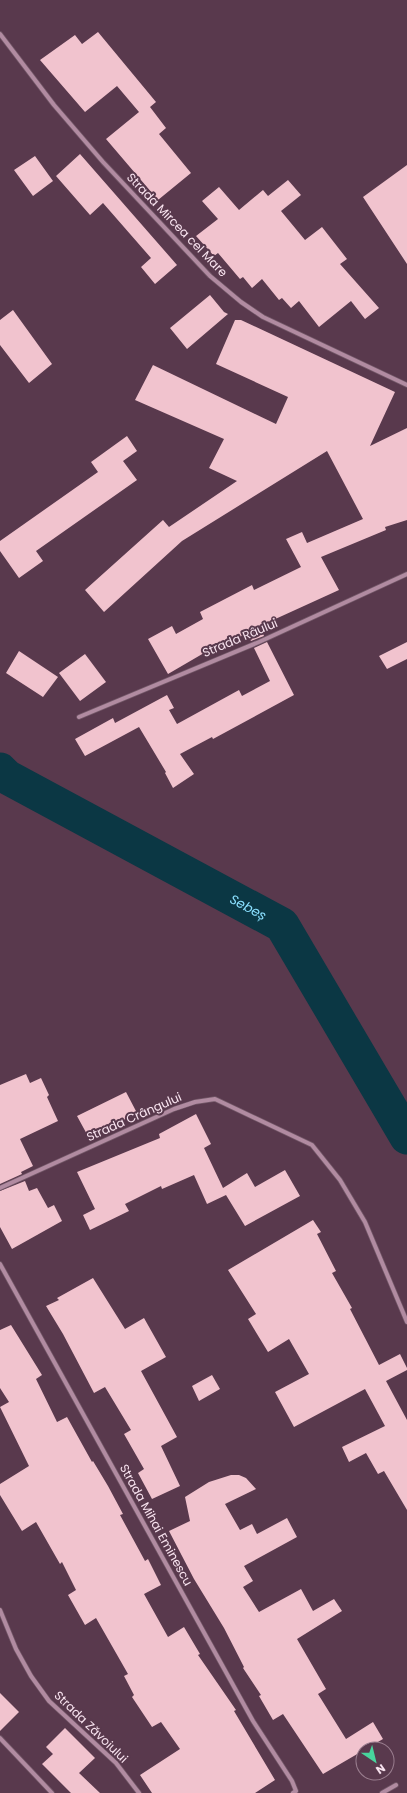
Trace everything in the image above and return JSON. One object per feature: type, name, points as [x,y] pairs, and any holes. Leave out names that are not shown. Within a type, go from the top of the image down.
[{"type":"street","name":"Strada Mircea cel Mare","points":[[0,34],[54,105],[103,162],[210,276],[241,302],[263,317],[407,384]]},
{"type":"street","name":"Strada Râului","points":[[79,717],[259,642],[407,574]]},
{"type":"street","name":"Strada Crângului","points":[[0,1188],[174,1108],[194,1102],[215,1099],[312,1144],[340,1180],[365,1222],[407,1322]]},
{"type":"street","name":"Strada Mihai Eminescu","points":[[0,1264],[253,1721],[292,1781],[295,1792]]},
{"type":"street","name":"Strada Zăvoiului","points":[[0,1610],[16,1649],[31,1676],[49,1701],[116,1763],[139,1793]]},
{"type":"street","points":[[0,1738],[52,1793]]},
{"type":"street","points":[[382,1793],[396,1785]]},
{"type":"building","points":[[98,32],[156,102],[150,107],[166,128],[159,134],[191,173],[158,200],[106,139],[139,112],[117,86],[85,112],[40,60],[75,35],[82,44]]},
{"type":"building","points":[[80,154],[177,265],[155,284],[141,267],[151,258],[103,203],[90,215],[56,176]]},
{"type":"building","points":[[35,156],[53,181],[33,196],[14,170]]},
{"type":"building","points":[[407,165],[407,264],[363,197]]},
{"type":"building","points":[[288,180],[301,195],[281,211],[305,240],[322,227],[347,259],[340,264],[379,308],[365,319],[351,301],[319,327],[299,301],[291,308],[282,298],[279,300],[262,279],[252,288],[243,277],[240,279],[218,253],[214,256],[196,236],[218,219],[202,201],[219,187],[239,210],[263,190],[268,196]]},
{"type":"building","points":[[210,295],[224,312],[228,314],[187,349],[170,328]]},
{"type":"building","points":[[13,310],[52,364],[29,383],[0,345],[0,320]]},
{"type":"building","points":[[235,320],[241,320],[395,392],[370,446],[407,428],[407,520],[385,527],[386,530],[321,557],[339,590],[260,626],[264,636],[251,641],[247,633],[205,656],[204,653],[168,674],[148,639],[172,626],[176,634],[203,619],[200,612],[252,585],[254,590],[301,567],[286,539],[302,532],[307,543],[363,519],[327,451],[182,541],[104,612],[85,590],[163,520],[169,527],[237,481],[209,468],[224,439],[135,400],[153,365],[276,424],[288,397],[216,364]]},
{"type":"building","points":[[127,436],[137,451],[123,461],[137,480],[36,551],[43,561],[19,578],[0,551],[0,541],[98,472],[91,462]]},
{"type":"building","points":[[267,642],[294,695],[213,739],[212,737],[180,754],[194,774],[173,788],[165,773],[166,772],[139,727],[85,756],[75,739],[113,718],[115,723],[167,695],[174,708],[169,710],[177,724],[239,690],[242,696],[270,681],[254,648]]},
{"type":"building","points":[[407,642],[407,659],[387,669],[379,656]]},
{"type":"building","points":[[19,651],[58,677],[43,697],[6,673]]},
{"type":"building","points":[[85,654],[106,682],[80,701],[59,673]]},
{"type":"building","points":[[26,1074],[30,1083],[41,1078],[49,1095],[47,1097],[58,1121],[20,1139],[33,1166],[21,1172],[22,1174],[0,1184],[0,1085]]},
{"type":"building","points":[[126,1092],[137,1113],[89,1138],[77,1116]]},
{"type":"building","points":[[196,1114],[211,1144],[204,1148],[223,1188],[247,1173],[255,1187],[285,1170],[300,1196],[245,1226],[226,1195],[207,1204],[194,1175],[162,1189],[161,1186],[125,1204],[129,1211],[90,1230],[83,1215],[95,1209],[77,1172],[160,1138],[159,1134]]},
{"type":"building","points":[[25,1181],[29,1191],[37,1188],[48,1208],[54,1205],[62,1221],[12,1249],[0,1227],[0,1191]]},
{"type":"building","points":[[313,1220],[321,1232],[317,1234],[336,1271],[332,1273],[352,1308],[350,1309],[379,1365],[400,1354],[407,1368],[407,1370],[386,1381],[407,1420],[407,1510],[384,1471],[378,1474],[366,1453],[349,1462],[342,1447],[385,1426],[365,1389],[294,1427],[275,1392],[309,1374],[289,1339],[268,1352],[248,1319],[256,1314],[228,1270]]},
{"type":"building","points":[[93,1278],[125,1329],[144,1318],[166,1357],[141,1371],[177,1437],[161,1446],[180,1486],[152,1499],[138,1473],[144,1469],[124,1434],[131,1430],[105,1387],[94,1393],[63,1334],[46,1306],[59,1300],[57,1298]]},
{"type":"building","points":[[11,1325],[42,1375],[36,1379],[57,1422],[67,1417],[92,1462],[93,1461],[108,1486],[123,1514],[120,1515],[145,1561],[148,1559],[161,1585],[144,1594],[168,1637],[184,1627],[200,1654],[198,1655],[236,1710],[234,1711],[275,1780],[255,1793],[152,1793],[140,1775],[180,1749],[161,1722],[152,1727],[132,1697],[134,1695],[124,1676],[128,1674],[96,1618],[85,1625],[68,1595],[76,1590],[62,1562],[60,1564],[36,1522],[22,1531],[0,1495],[0,1484],[29,1466],[0,1407],[9,1402],[0,1388],[0,1330]]},
{"type":"building","points":[[212,1375],[220,1389],[199,1401],[192,1386]]},
{"type":"building","points":[[231,1475],[239,1475],[246,1478],[256,1489],[225,1504],[240,1530],[252,1524],[257,1534],[287,1518],[297,1537],[244,1566],[253,1581],[243,1587],[259,1612],[301,1589],[313,1611],[334,1599],[342,1611],[297,1639],[326,1689],[318,1694],[346,1739],[373,1722],[383,1739],[380,1741],[355,1741],[355,1755],[323,1774],[283,1714],[273,1720],[259,1696],[261,1695],[243,1668],[244,1667],[224,1628],[194,1579],[169,1531],[190,1521],[185,1497],[209,1482]]},
{"type":"building","points":[[0,1693],[19,1712],[0,1731]]},
{"type":"building","points":[[65,1728],[95,1758],[79,1773],[100,1793],[71,1793],[42,1764],[53,1754],[46,1747]]},
{"type":"waterway","name":"Sebeș","points":[[0,770],[7,777],[282,925],[407,1137]]}]
